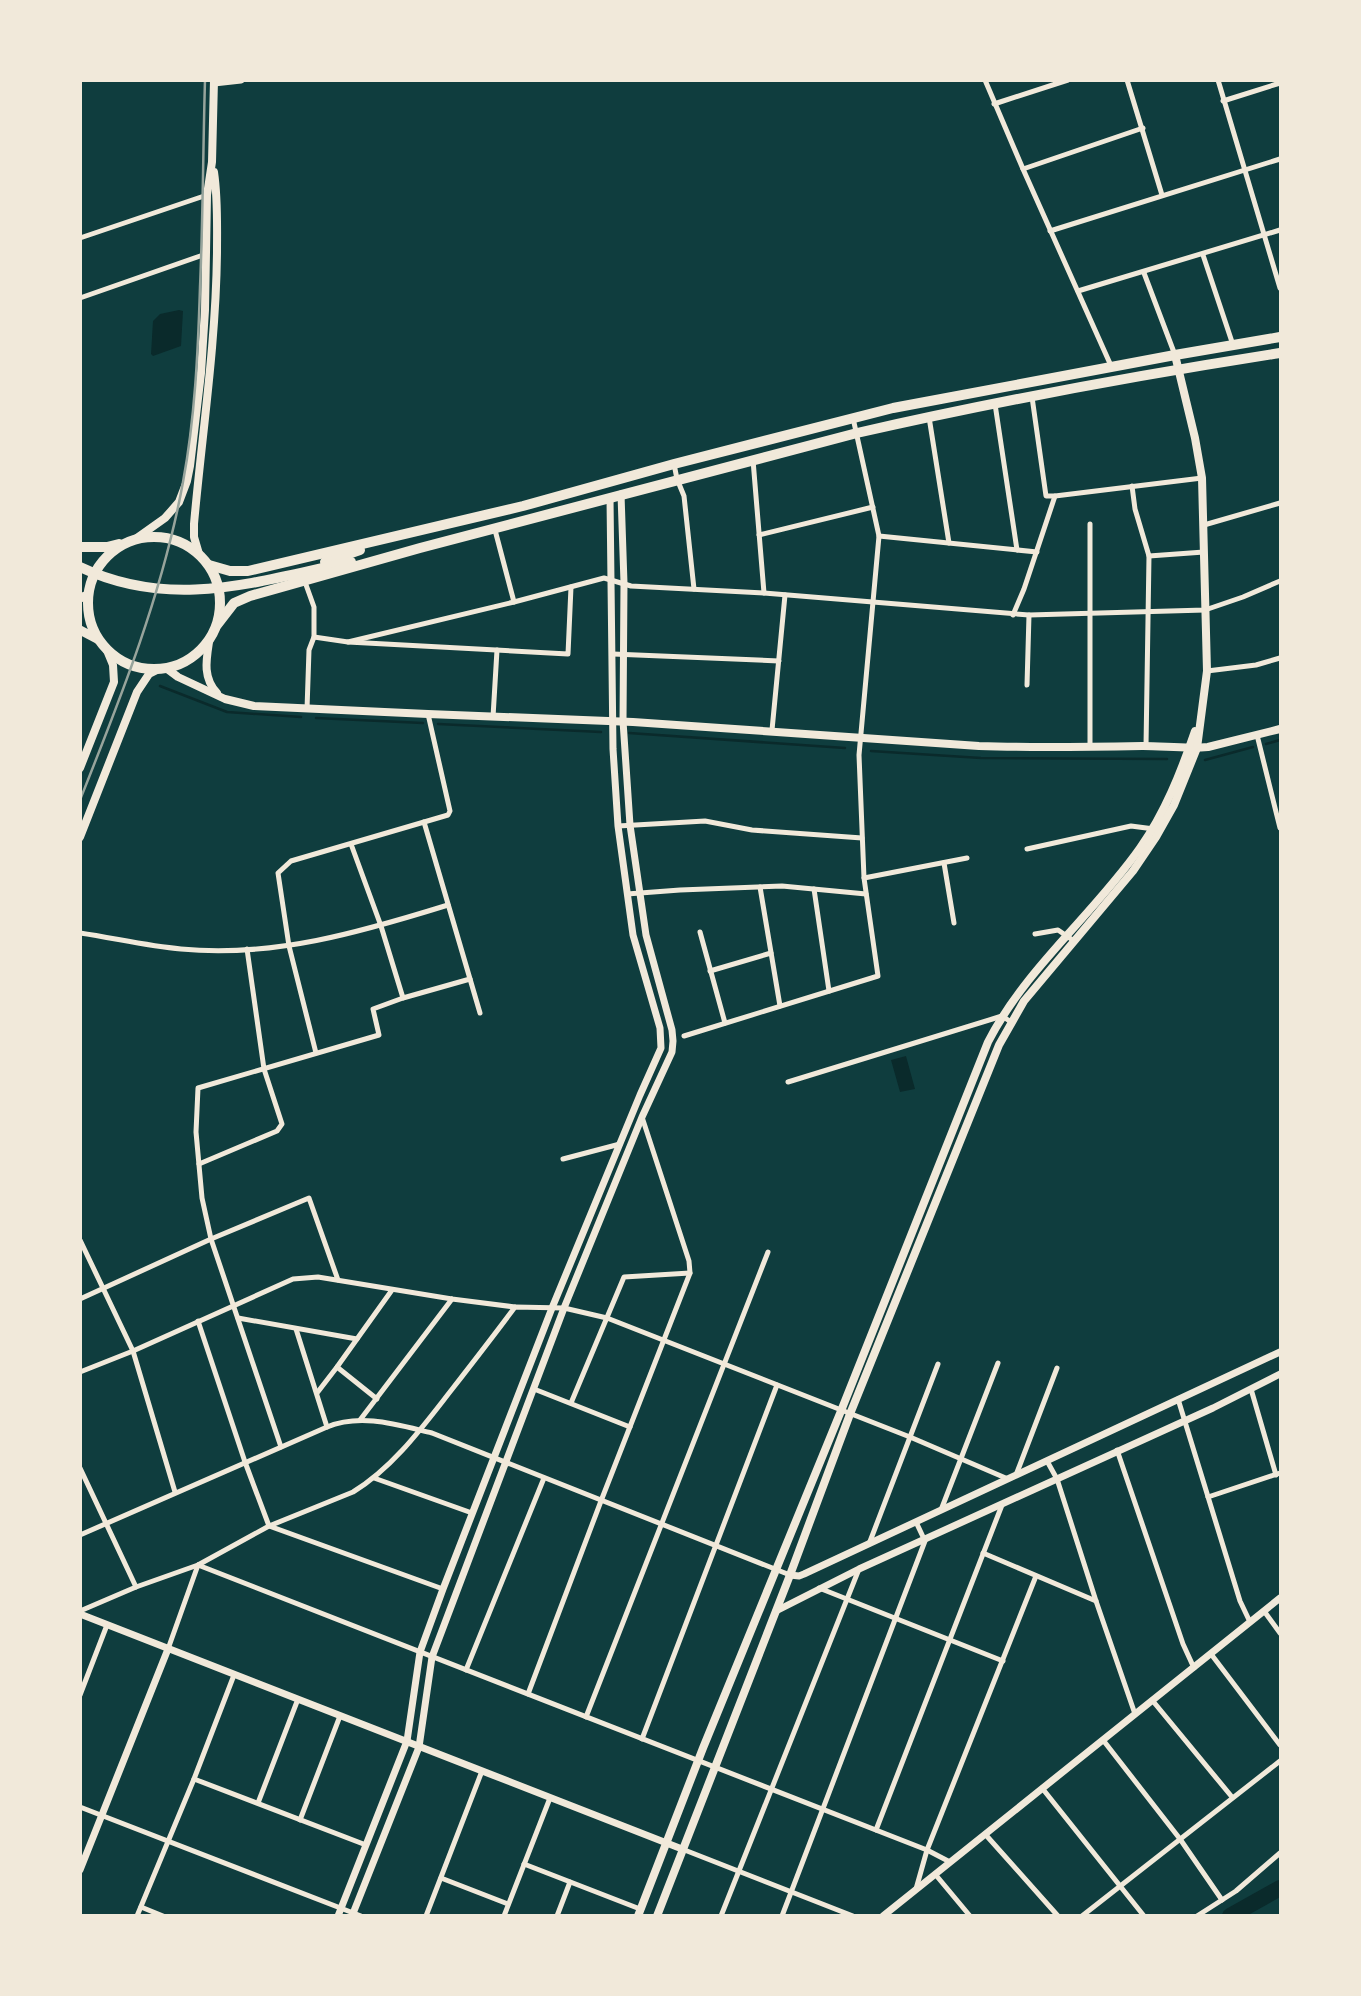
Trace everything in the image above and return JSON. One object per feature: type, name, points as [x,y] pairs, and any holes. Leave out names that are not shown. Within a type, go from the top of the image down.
[{"type":"highway","points":[[209,565],[230,571],[248,571],[523,506],[674,464],[926,401],[1280,337]]},
{"type":"highway","points":[[80,567],[133,585],[182,590],[232,587],[495,530],[621,494],[857,433],[1178,369],[1280,353]]},
{"type":"highway","points":[[284,575],[411,533]]},
{"type":"highway","points":[[80,547],[107,547],[148,537],[181,542],[199,554],[215,576],[221,600],[217,625]]},
{"type":"highway","points":[[132,540],[119,546],[102,562],[84,594],[99,640],[106,648],[132,665],[163,669],[176,666],[194,656],[209,642],[229,608],[241,599],[420,548]]},
{"type":"main road","points":[[132,540],[165,518],[179,502],[187,481],[201,373],[214,82]]},
{"type":"main road","points":[[199,554],[194,537],[194,524],[215,328],[217,191],[212,162]]},
{"type":"main road","points":[[657,1916],[790,1575],[846,1412],[922,1206],[988,1042],[1002,1016],[1026,984],[1133,871],[1179,794],[1201,715],[1206,671],[1202,478],[1175,355]]},
{"type":"main road","points":[[80,630],[99,640]]},
{"type":"main road","points":[[209,642],[207,678],[216,692],[225,699]]},
{"type":"main road","points":[[80,768],[114,682],[113,665],[106,648]]},
{"type":"main road","points":[[80,837],[137,692],[149,674],[163,669],[225,699],[254,706],[624,721],[979,746],[1193,748],[1208,747],[1280,729]]},
{"type":"main road","points":[[639,1912],[775,1569],[846,1412],[994,1057],[1024,1001],[1070,938]]},
{"type":"main road","points":[[922,1206],[932,1210]]},
{"type":"street","points":[[214,82],[241,80]]},
{"type":"street","points":[[985,80],[1112,368]]},
{"type":"street","points":[[995,104],[1068,80]]},
{"type":"street","points":[[1127,80],[1162,195]]},
{"type":"street","points":[[1218,80],[1280,288]]},
{"type":"street","points":[[1223,101],[1280,83]]},
{"type":"street","points":[[1023,169],[1143,128]]},
{"type":"street","points":[[1050,232],[1280,159]]},
{"type":"street","points":[[80,238],[217,191]]},
{"type":"street","points":[[1078,291],[1280,230]]},
{"type":"street","points":[[80,298],[206,254]]},
{"type":"street","points":[[1203,254],[1233,345]]},
{"type":"street","points":[[1144,272],[1175,355]]},
{"type":"street","points":[[1032,397],[1046,496],[1202,478]]},
{"type":"street","points":[[995,404],[1017,550]]},
{"type":"street","points":[[929,417],[949,543]]},
{"type":"street","points":[[684,1036],[878,976],[864,878],[859,766],[879,536],[853,418]]},
{"type":"street","points":[[753,460],[764,593]]},
{"type":"street","points":[[674,464],[684,496],[694,589]]},
{"type":"street","points":[[1132,486],[1135,509],[1149,556],[1146,746]]},
{"type":"street","points":[[80,1807],[340,1912],[356,1915],[419,1747],[432,1657],[565,1308],[642,1117],[672,1052],[673,1041],[646,935],[630,825],[624,721],[621,494]]},
{"type":"street","points":[[1013,615],[1055,496]]},
{"type":"street","points":[[340,1912],[407,1741],[420,1652],[443,1589],[552,1307],[659,1055],[662,1040],[633,935],[618,826],[614,775],[610,498]]},
{"type":"street","points":[[1203,525],[1280,503]]},
{"type":"street","points":[[759,535],[873,507]]},
{"type":"street","points":[[1090,524],[1090,747]]},
{"type":"street","points":[[495,530],[514,603]]},
{"type":"street","points":[[879,536],[1037,552]]},
{"type":"street","points":[[1149,556],[1204,552]]},
{"type":"street","points":[[348,642],[514,603],[604,578],[631,586],[874,601],[1013,615],[1205,611],[1280,581]]},
{"type":"street","points":[[305,582],[314,607],[307,709]]},
{"type":"street","points":[[314,637],[348,642],[568,654],[570,587]]},
{"type":"street","points":[[772,730],[785,595]]},
{"type":"street","points":[[1027,685],[1029,615]]},
{"type":"street","points":[[493,716],[497,650]]},
{"type":"street","points":[[612,654],[779,661]]},
{"type":"street","points":[[1206,671],[1256,665],[1280,658]]},
{"type":"street","points":[[316,1053],[289,946],[278,873],[290,861],[446,816],[450,811],[428,715]]},
{"type":"street","points":[[1257,735],[1280,828]]},
{"type":"street","points":[[424,821],[480,1013]]},
{"type":"street","points":[[618,826],[705,821],[752,830],[862,838]]},
{"type":"street","points":[[1027,849],[1131,826],[1156,830]]},
{"type":"street","points":[[351,844],[381,926],[403,998]]},
{"type":"street","points":[[864,878],[967,858]]},
{"type":"street","points":[[944,863],[954,923]]},
{"type":"street","points":[[627,894],[782,886],[866,894]]},
{"type":"street","points":[[760,887],[780,1006]]},
{"type":"street","points":[[814,889],[829,991]]},
{"type":"street","points":[[80,933],[181,949],[289,946],[381,926],[448,905]]},
{"type":"street","points":[[1035,934],[1058,930],[1070,938]]},
{"type":"street","points":[[700,932],[725,1023]]},
{"type":"street","points":[[199,1164],[279,1129],[281,1122],[264,1069],[247,949]]},
{"type":"street","points":[[710,971],[771,953]]},
{"type":"street","points":[[281,1447],[211,1239],[202,1198],[196,1132],[198,1088],[379,1035],[373,1009],[470,979]]},
{"type":"street","points":[[788,1082],[1002,1016],[1011,1022]]},
{"type":"street","points":[[528,1695],[690,1273],[689,1261],[642,1117]]},
{"type":"street","points":[[563,1159],[633,1141]]},
{"type":"street","points":[[80,1299],[309,1198],[338,1280]]},
{"type":"street","points":[[80,1240],[133,1351],[175,1492]]},
{"type":"street","points":[[586,1717],[768,1252]]},
{"type":"street","points":[[571,1403],[624,1277],[690,1273]]},
{"type":"street","points":[[80,1372],[293,1279],[308,1276],[515,1307],[565,1308],[607,1318],[1012,1477]]},
{"type":"street","points":[[317,1393],[392,1290]]},
{"type":"street","points":[[360,1420],[452,1299]]},
{"type":"street","points":[[80,1613],[136,1587],[198,1565],[269,1526],[353,1492],[374,1478],[421,1430],[515,1307]]},
{"type":"street","points":[[238,1318],[357,1339]]},
{"type":"street","points":[[198,1321],[269,1526],[443,1589]]},
{"type":"street","points":[[296,1329],[327,1427]]},
{"type":"street","points":[[80,1535],[327,1427],[342,1421],[360,1420],[432,1433],[790,1575],[799,1576],[1280,1352]]},
{"type":"street","points":[[941,1510],[998,1363]]},
{"type":"street","points":[[869,1544],[938,1364]]},
{"type":"street","points":[[337,1367],[377,1399]]},
{"type":"street","points":[[1012,1477],[1057,1368]]},
{"type":"street","points":[[776,1611],[859,1569],[925,1541],[1280,1374]]},
{"type":"street","points":[[642,1739],[776,1385]]},
{"type":"street","points":[[534,1389],[630,1427]]},
{"type":"street","points":[[1208,1497],[1278,1474],[1251,1389]]},
{"type":"street","points":[[1178,1399],[1240,1601],[1250,1622]]},
{"type":"street","points":[[1117,1450],[1183,1644],[1194,1668]]},
{"type":"street","points":[[1047,1461],[1057,1479],[1135,1714]]},
{"type":"street","points":[[80,1468],[136,1587]]},
{"type":"street","points":[[374,1478],[472,1513]]},
{"type":"street","points":[[466,1670],[544,1478]]},
{"type":"street","points":[[876,1830],[1002,1505]]},
{"type":"street","points":[[782,1916],[925,1541],[916,1522]]},
{"type":"street","points":[[984,1553],[1096,1601]]},
{"type":"street","points":[[80,1870],[168,1649],[198,1565]]},
{"type":"street","points":[[198,1565],[950,1861]]},
{"type":"street","points":[[720,1916],[859,1569]]},
{"type":"street","points":[[916,1889],[927,1850],[1036,1576]]},
{"type":"street","points":[[819,1588],[1003,1661]]},
{"type":"street","points":[[883,1916],[1280,1598]]},
{"type":"street","points":[[1264,1611],[1280,1633]]},
{"type":"street","points":[[80,1613],[839,1913],[853,1916]]},
{"type":"street","points":[[80,1695],[107,1625]]},
{"type":"street","points":[[1211,1654],[1280,1745]]},
{"type":"street","points":[[137,1916],[234,1675]]},
{"type":"street","points":[[258,1803],[298,1699]]},
{"type":"street","points":[[1153,1700],[1233,1797]]},
{"type":"street","points":[[300,1820],[340,1716]]},
{"type":"street","points":[[1102,1740],[1180,1839],[1222,1900]]},
{"type":"street","points":[[1082,1916],[1280,1761]]},
{"type":"street","points":[[426,1916],[482,1771]]},
{"type":"street","points":[[194,1779],[366,1845]]},
{"type":"street","points":[[1042,1788],[1144,1916]]},
{"type":"street","points":[[504,1916],[550,1798]]},
{"type":"street","points":[[985,1834],[1058,1916]]},
{"type":"street","points":[[1197,1916],[1236,1891],[1280,1853]]},
{"type":"street","points":[[524,1864],[639,1912]]},
{"type":"street","points":[[935,1874],[970,1916]]},
{"type":"street","points":[[441,1878],[508,1904]]},
{"type":"street","points":[[557,1916],[570,1882]]},
{"type":"street","points":[[141,1907],[163,1916]]},
{"type":"water","points":[[183,311],[181,346],[153,356],[153,321],[160,314]]},
{"type":"water","points":[[906,1056],[915,1089],[900,1092],[891,1060]]},
{"type":"waterway","points":[[160,686],[227,712],[301,717]]},
{"type":"waterway","points":[[316,718],[423,723]]},
{"type":"waterway","points":[[438,724],[601,732]]},
{"type":"waterway","points":[[629,733],[845,748]]},
{"type":"waterway","points":[[1266,744],[1280,740]]},
{"type":"waterway","points":[[1205,760],[1253,747]]},
{"type":"waterway","points":[[871,751],[981,758],[1167,759]]},
{"type":"waterway","points":[[1230,1916],[1280,1888]]},
{"type":"railway","points":[[80,800],[152,604],[175,523],[183,482],[197,360],[205,80]]}]
